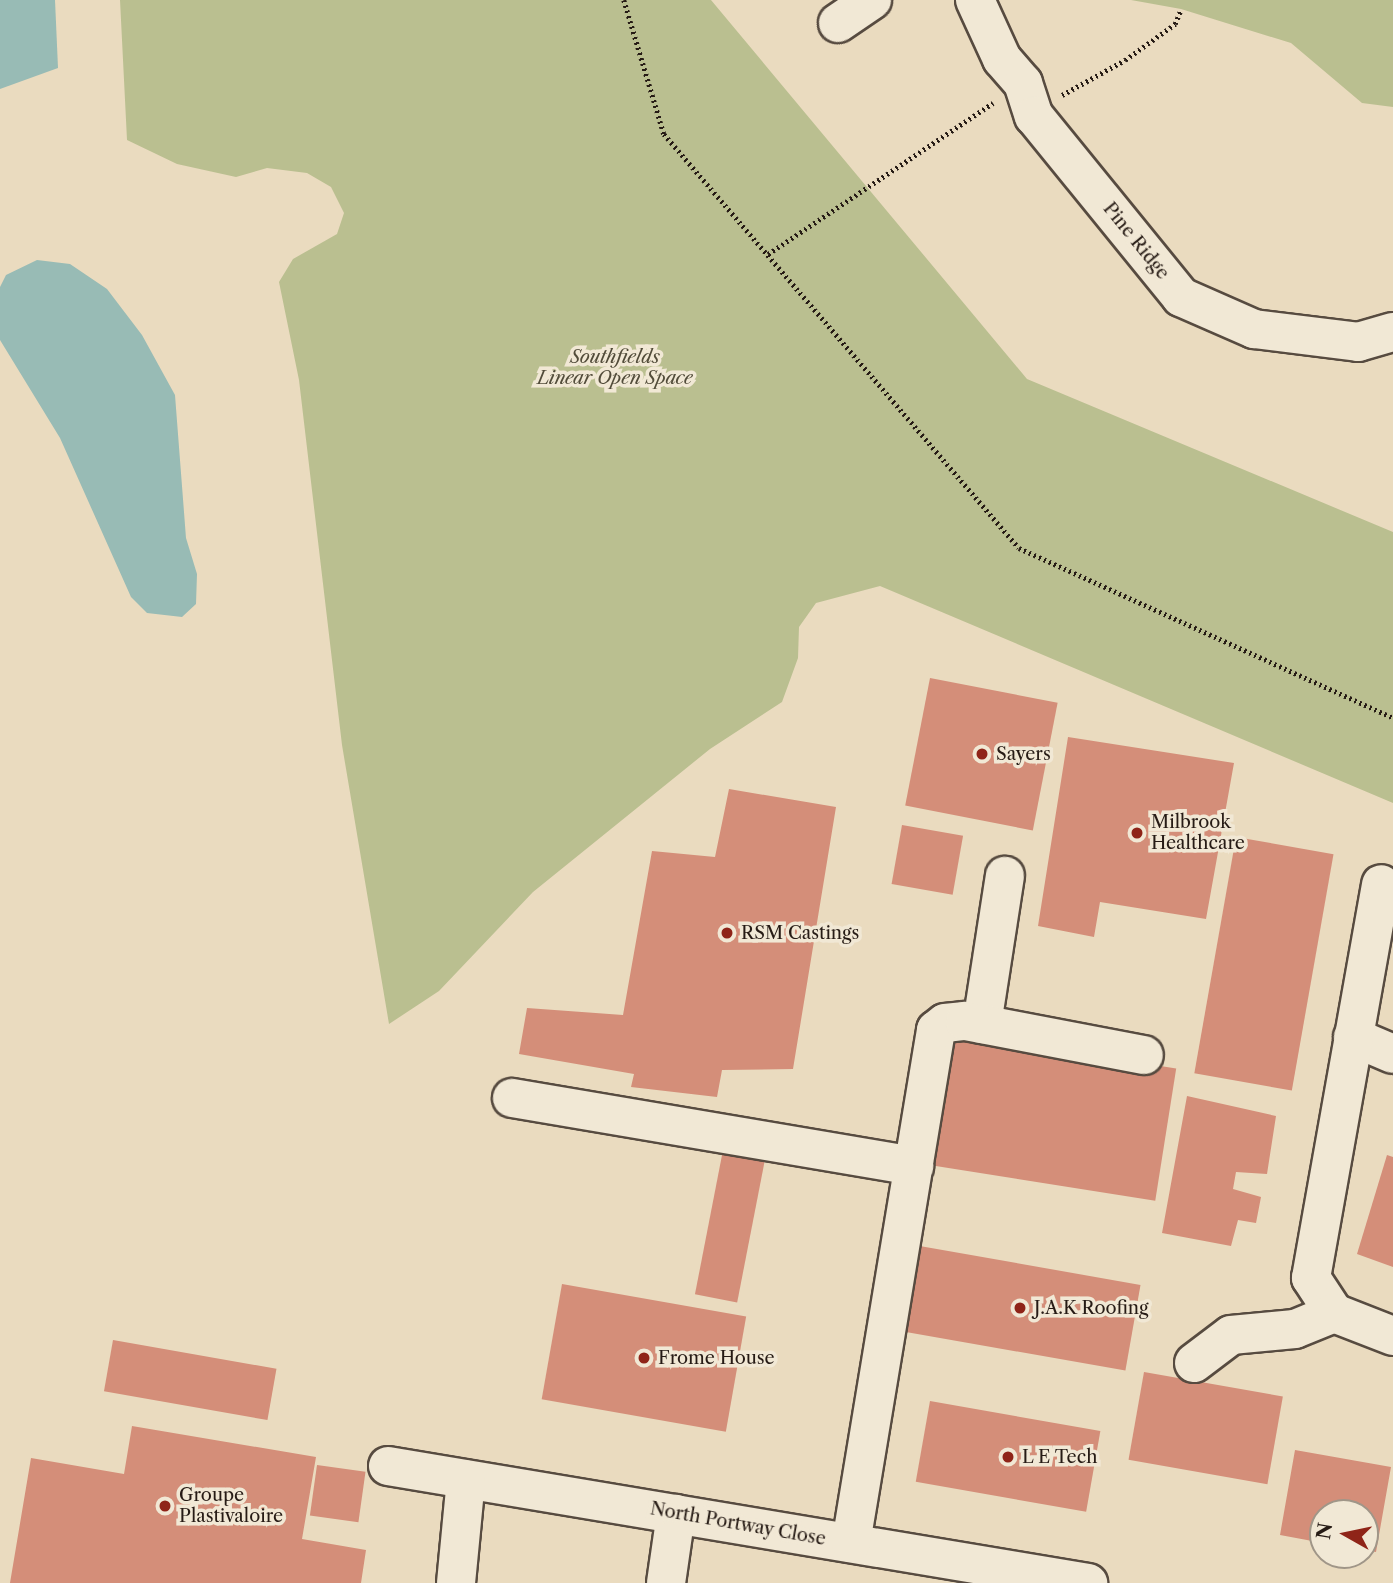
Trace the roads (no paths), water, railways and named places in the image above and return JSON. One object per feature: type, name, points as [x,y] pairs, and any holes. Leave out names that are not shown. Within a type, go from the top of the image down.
[{"type":"street","points":[[838,23],[873,0]]},
{"type":"street","name":"Pine Ridge","points":[[975,0],[1002,59],[1028,99],[1181,297],[1254,329],[1358,342],[1393,332]]},
{"type":"street","points":[[982,1024],[1004,876]]},
{"type":"street","points":[[1381,884],[1311,1279],[1334,1312],[1393,1336]]},
{"type":"street","points":[[851,1544],[936,1030],[955,1021],[982,1024],[1144,1055]]},
{"type":"street","points":[[1353,1037],[1393,1054]]},
{"type":"street","points":[[512,1098],[914,1166]]},
{"type":"street","points":[[1194,1363],[1231,1335],[1295,1329],[1334,1312]]},
{"type":"street","name":"North Portway Close","points":[[388,1465],[851,1544],[996,1575],[1088,1583]]},
{"type":"street","points":[[456,1583],[466,1479]]},
{"type":"street","points":[[666,1583],[676,1514]]},
{"type":"water","points":[[0,0],[55,0],[58,68],[0,89]]},
{"type":"water","points":[[37,260],[70,264],[107,289],[142,335],[175,395],[186,538],[197,574],[196,604],[182,617],[147,613],[131,597],[60,438],[0,340],[0,287],[6,275]]},
{"type":"place","name":"Sayers","points":[[982,754]]},
{"type":"place","name":"Milbrook Healthcare","points":[[1137,833]]},
{"type":"place","name":"RSM Castings","points":[[727,933]]},
{"type":"place","name":"J.A.K Roofing","points":[[1020,1308]]},
{"type":"place","name":"Frome House","points":[[644,1358]]},
{"type":"place","name":"L E Tech","points":[[1008,1457]]},
{"type":"place","name":"Groupe Plastivaloire","points":[[165,1506]]},
{"type":"park label","name":"Southfields Linear Open Space","points":[[615,368]]}]
